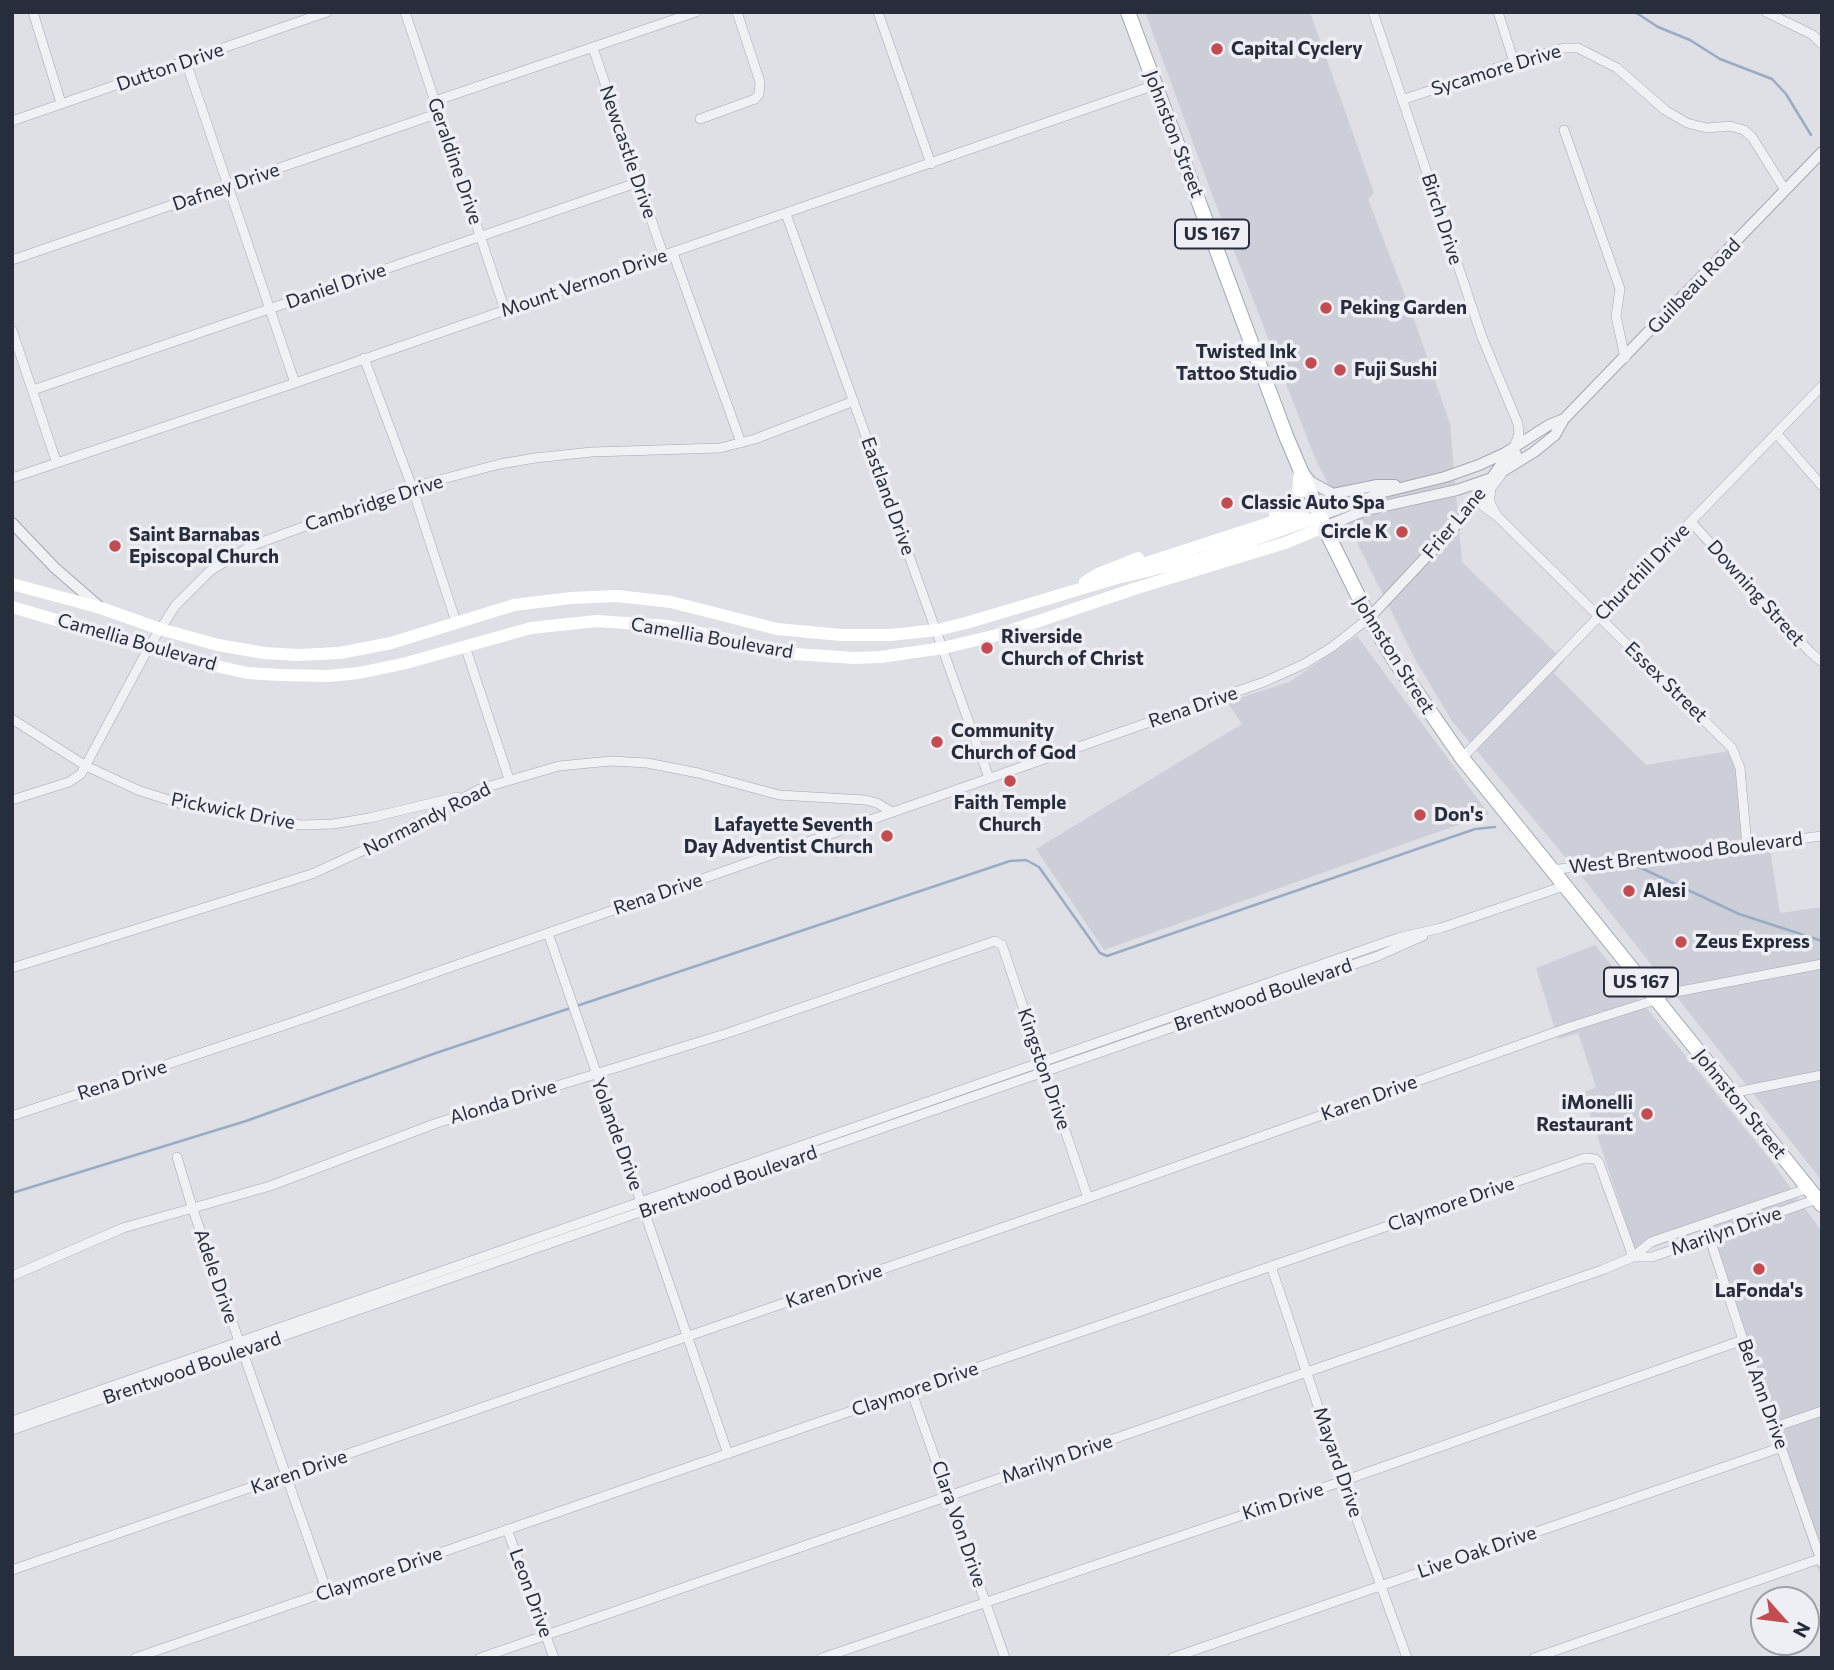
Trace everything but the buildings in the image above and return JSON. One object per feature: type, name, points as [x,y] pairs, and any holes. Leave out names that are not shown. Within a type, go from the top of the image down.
[{"type":"main road","name":"Johnston Street","points":[[1128,12],[1261,370],[1322,522],[1369,618],[1393,658],[1462,758],[1816,1198]]},
{"type":"main road","points":[[1068,592],[1098,574],[1157,551],[1287,510],[1298,495],[1300,467]]},
{"type":"main road","points":[[1031,624],[1049,610],[1099,593],[1130,568],[1297,514],[1313,500]]},
{"type":"main road","name":"Camellia Boulevard","points":[[12,584],[101,608],[160,629],[244,650],[298,655],[324,655],[391,643],[514,605],[545,600],[617,596],[671,602],[751,623],[811,634],[869,636],[937,630],[1117,578],[1202,558],[1322,522]]},
{"type":"main road","name":"Camellia Boulevard","points":[[12,607],[247,673],[328,676],[359,673],[406,663],[531,628],[606,621],[668,626],[794,654],[880,657],[943,648],[1031,624],[1285,543],[1322,522]]},
{"type":"street","points":[[33,12],[61,103]]},
{"type":"street","name":"Dutton Drive","points":[[12,121],[327,12]]},
{"type":"street","name":"Geraldine Drive","points":[[405,12],[505,310]]},
{"type":"street","points":[[435,101],[696,12]]},
{"type":"street","points":[[699,119],[755,99],[759,94],[760,82],[737,12]]},
{"type":"street","points":[[878,12],[931,164]]},
{"type":"street","name":"Birch Drive","points":[[1373,12],[1482,337],[1518,424]]},
{"type":"street","points":[[1498,12],[1514,62]]},
{"type":"street","points":[[1766,12],[1813,34],[1822,44]]},
{"type":"street","name":"Newcastle Drive","points":[[593,48],[639,182],[741,443]]},
{"type":"street","name":"Sycamore Drive","points":[[1402,100],[1514,62],[1564,48],[1578,48],[1617,68],[1665,110],[1686,123],[1707,128],[1730,126],[1744,130],[1752,137],[1785,190]]},
{"type":"street","points":[[186,62],[295,383]]},
{"type":"street","name":"Mount Vernon Drive","points":[[12,478],[668,255],[1155,85]]},
{"type":"street","name":"Dafney Drive","points":[[12,260],[439,113]]},
{"type":"street","points":[[1564,130],[1620,289],[1616,316],[1625,358]]},
{"type":"street","name":"Guilbeau Road","points":[[1322,522],[1457,491],[1492,478],[1555,435],[1564,419],[1822,152]]},
{"type":"street","name":"Daniel Drive","points":[[33,390],[639,182]]},
{"type":"street","name":"Eastland Drive","points":[[786,214],[989,778]]},
{"type":"street","points":[[12,330],[56,461]]},
{"type":"street","points":[[364,358],[412,488],[456,622]]},
{"type":"street","name":"Churchill Drive","points":[[1462,758],[1822,386]]},
{"type":"street","name":"Cambridge Drive","points":[[12,800],[69,782],[81,774],[149,647],[175,606],[210,571],[233,555],[274,537],[412,488],[500,464],[605,451],[720,448],[741,443],[853,401]]},
{"type":"street","name":"Guilbeau Road","points":[[1322,522],[1408,485],[1461,472],[1564,419]]},
{"type":"street","points":[[1518,424],[1532,431],[1540,431]]},
{"type":"street","points":[[1514,447],[1519,434],[1518,424]]},
{"type":"street","name":"Frier Lane","points":[[1369,618],[1468,512],[1502,463],[1528,447],[1540,431]]},
{"type":"street","points":[[1776,433],[1822,486]]},
{"type":"street","points":[[1300,467],[1311,482],[1334,494],[1377,485],[1408,485]]},
{"type":"street","points":[[1498,517],[1490,503],[1490,496],[1493,486],[1503,472]]},
{"type":"street","name":"Essex Street","points":[[1480,495],[1483,506],[1498,517],[1732,748],[1740,768],[1747,846]]},
{"type":"street","name":"Downing Street","points":[[1691,522],[1822,662]]},
{"type":"street","points":[[12,523],[55,568],[101,608]]},
{"type":"street","name":"Rena Drive","points":[[12,1116],[294,1022],[1283,674],[1332,647],[1369,618]]},
{"type":"street","points":[[465,646],[509,779]]},
{"type":"street","name":"Pickwick Drive","points":[[12,719],[41,739],[73,755],[86,766],[140,791],[182,804],[242,817],[301,825],[333,824],[472,793]]},
{"type":"street","name":"Normandy Road","points":[[12,968],[312,874],[373,846],[472,793],[509,779],[559,766],[582,762],[638,762],[685,770],[779,794],[865,800],[877,803],[892,812]]},
{"type":"street","name":"West Brentwood Boulevard","points":[[1551,870],[1822,836]]},
{"type":"street","name":"Brentwood Boulevard","points":[[12,1421],[240,1346],[643,1207],[1398,939],[1441,928],[1564,886]]},
{"type":"street","name":"Yolande Drive","points":[[548,933],[728,1454]]},
{"type":"street","name":"Kingston Drive","points":[[998,942],[1002,945],[1088,1198]]},
{"type":"street","name":"Alonda Drive","points":[[12,1276],[123,1228],[270,1186],[437,1123],[728,1033],[975,947],[998,942]]},
{"type":"street","name":"Karen Drive","points":[[12,1570],[1088,1198],[1570,1027],[1649,1002],[1667,993],[1822,964]]},
{"type":"street","points":[[1732,1093],[1822,1075]]},
{"type":"street","name":"Adele Drive","points":[[177,1157],[191,1207],[327,1592]]},
{"type":"street","name":"Claymore Drive","points":[[135,1658],[1587,1158],[1599,1163],[1633,1257]]},
{"type":"street","name":"Marilyn Drive","points":[[480,1658],[1602,1270],[1633,1257],[1651,1242],[1705,1224],[1816,1198]]},
{"type":"street","name":"Marilyn Drive","points":[[1633,1257],[1652,1257],[1816,1198]]},
{"type":"street","name":"Bel Ann Drive","points":[[1705,1224],[1821,1560]]},
{"type":"street","name":"Mayard Drive","points":[[1271,1266],[1343,1481],[1407,1658]]},
{"type":"street","name":"Kim Drive","points":[[822,1658],[1343,1481],[1743,1340]]},
{"type":"street","name":"Brentwood Boulevard","points":[[12,1430],[240,1346]]},
{"type":"street","name":"Clara Von Drive","points":[[911,1390],[1005,1658]]},
{"type":"street","points":[[1775,1427],[1822,1412]]},
{"type":"street","name":"Live Oak Drive","points":[[1172,1658],[1782,1447]]},
{"type":"street","name":"Leon Drive","points":[[507,1529],[554,1658]]},
{"type":"street","points":[[1534,1658],[1821,1560]]},
{"type":"shaded area","points":[[1145,12],[1310,12],[1374,193],[1368,199],[1414,319],[1450,424],[1462,562],[1564,661],[1554,673],[1646,765],[1729,751],[1735,763],[1742,846],[1769,843],[1780,913],[1822,907],[1822,1181],[1590,887],[1452,721],[1415,659],[1315,458],[1213,197]]},
{"type":"shaded area","points":[[1357,636],[1489,814],[1104,950],[1036,849],[1242,724],[1227,702],[1289,682]]},
{"type":"shaded area","points":[[1595,945],[1769,1158],[1822,1232],[1822,1580],[1701,1231],[1636,1253],[1583,1093],[1596,1087],[1578,1033],[1558,1039],[1536,968]]},
{"type":"waterway","points":[[1635,12],[1658,27],[1690,40],[1720,59],[1772,79],[1786,94],[1811,135]]},
{"type":"waterway","points":[[12,1193],[246,1121],[436,1053],[1010,861],[1026,860],[1039,867],[1100,953],[1107,956],[1475,829],[1495,827]]},
{"type":"waterway","points":[[1639,867],[1739,914],[1822,941]]},
{"type":"place","name":"Capital Cyclery","points":[[1217,49]]},
{"type":"place","name":"Peking Garden","points":[[1326,308]]},
{"type":"place","name":"Twisted Ink Tattoo Studio","points":[[1311,363]]},
{"type":"place","name":"Fuji Sushi","points":[[1340,370]]},
{"type":"place","name":"Classic Auto Spa","points":[[1227,503]]},
{"type":"place","name":"Circle K","points":[[1402,532]]},
{"type":"place","name":"Saint Barnabas Episcopal Church","points":[[115,546]]},
{"type":"place","name":"Riverside Church of Christ","points":[[987,648]]},
{"type":"place","name":"Community Church of God","points":[[937,742]]},
{"type":"place","name":"Faith Temple Church","points":[[1010,781]]},
{"type":"place","name":"Don's","points":[[1420,815]]},
{"type":"place","name":"Lafayette Seventh Day Adventist Church","points":[[887,836]]},
{"type":"place","name":"Alesi","points":[[1629,891]]},
{"type":"place","name":"Zeus Express","points":[[1681,942]]},
{"type":"place","name":"iMonelli Restaurant","points":[[1647,1114]]},
{"type":"place","name":"LaFonda's","points":[[1759,1269]]}]
